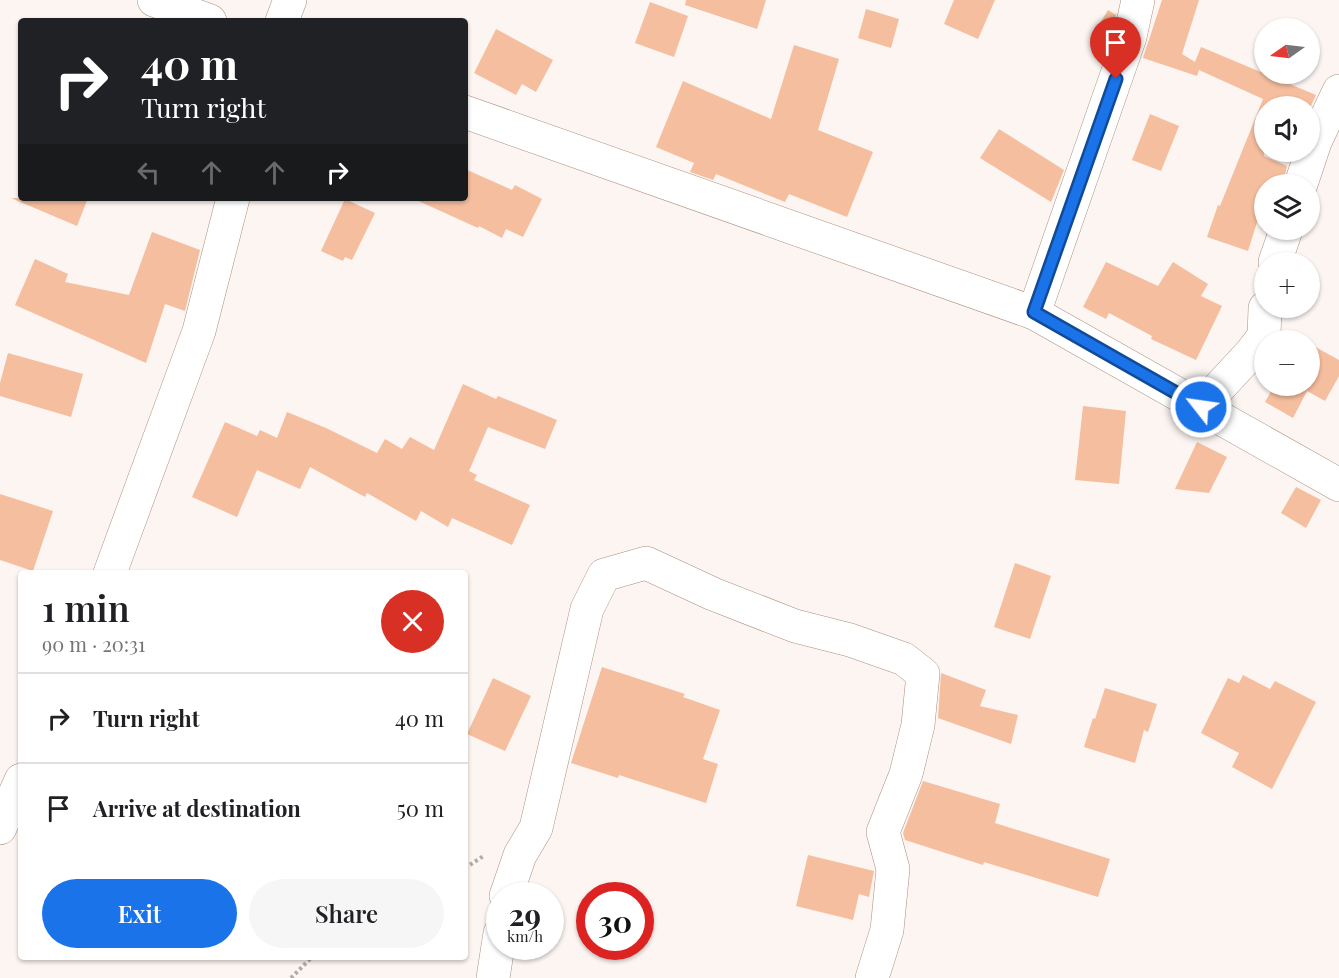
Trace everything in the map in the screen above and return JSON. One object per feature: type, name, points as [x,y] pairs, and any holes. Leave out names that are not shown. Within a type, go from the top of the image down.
[{"type":"street","points":[[154,0],[202,18]]},
{"type":"street","points":[[283,18],[290,0]]},
{"type":"street","points":[[1034,312],[1131,37],[1138,0]]},
{"type":"street","points":[[1303,174],[1315,141],[1339,91]]},
{"type":"street","points":[[468,113],[1034,312],[1339,485]]},
{"type":"street","points":[[111,570],[199,331],[232,201]]},
{"type":"street","points":[[1201,407],[1264,336],[1265,318]]},
{"type":"street","points":[[511,882],[520,855],[536,828],[587,609],[604,575],[646,563],[713,594],[795,626],[850,640],[904,659],[923,674],[918,725],[906,774],[883,832],[893,869],[887,930],[873,978]]},
{"type":"street","points":[[0,828],[18,787]]},
{"type":"street","points":[[493,978],[496,960]]},
{"type":"path","points":[[291,978],[309,960]]},
{"type":"building","points":[[686,0],[766,0],[757,29],[685,5]]},
{"type":"building","points":[[954,0],[995,0],[978,39],[944,24]]},
{"type":"building","points":[[1162,0],[1199,0],[1182,54],[1195,62],[1201,47],[1254,69],[1254,84],[1290,84],[1316,95],[1256,96],[1199,70],[1197,76],[1143,58]]},
{"type":"building","points":[[650,2],[688,16],[674,57],[635,43]]},
{"type":"building","points":[[866,9],[899,19],[891,48],[858,38]]},
{"type":"building","points":[[1108,10],[1116,15],[1108,44],[1093,35]]},
{"type":"building","points":[[496,29],[553,60],[536,92],[522,84],[516,95],[474,73]]},
{"type":"building","points":[[794,45],[839,59],[818,130],[873,152],[847,217],[789,194],[785,202],[716,174],[713,180],[690,172],[694,163],[656,147],[683,81],[771,119]]},
{"type":"building","points":[[1150,114],[1179,126],[1161,171],[1132,160]]},
{"type":"building","points":[[1254,121],[1254,162],[1278,162],[1287,166],[1285,174],[1254,174],[1254,232],[1248,251],[1207,237],[1218,205],[1220,206]]},
{"type":"building","points":[[999,129],[1064,170],[1051,202],[980,158]]},
{"type":"building","points":[[468,170],[512,190],[515,185],[542,199],[523,237],[506,229],[502,238],[479,226],[478,228],[419,201],[468,201]]},
{"type":"building","points":[[18,201],[87,201],[77,226]]},
{"type":"building","points":[[344,201],[349,201],[375,213],[352,260],[345,257],[343,261],[321,251]]},
{"type":"building","points":[[152,232],[200,250],[185,311],[165,304],[146,363],[15,305],[35,259],[68,274],[65,282],[129,295]]},
{"type":"building","points":[[1106,262],[1158,286],[1173,262],[1208,284],[1201,296],[1222,306],[1196,360],[1151,339],[1152,336],[1109,313],[1106,319],[1083,307]]},
{"type":"building","points":[[1320,350],[1339,360],[1339,376],[1325,401],[1316,396],[1320,396]]},
{"type":"building","points":[[8,353],[83,374],[71,417],[0,396],[0,383]]},
{"type":"building","points":[[463,384],[496,399],[498,396],[557,420],[545,449],[488,427],[469,471],[477,475],[474,480],[530,505],[512,545],[452,518],[448,527],[421,511],[416,521],[367,493],[365,497],[310,467],[300,489],[257,470],[237,517],[192,497],[225,422],[257,436],[260,430],[277,438],[287,412],[377,453],[385,439],[402,449],[410,437],[434,450]]},
{"type":"building","points":[[1268,396],[1304,396],[1293,418],[1265,402]]},
{"type":"building","points":[[1083,406],[1126,411],[1119,484],[1075,480]]},
{"type":"building","points":[[1197,442],[1227,457],[1209,493],[1175,489]]},
{"type":"building","points":[[1296,487],[1321,500],[1306,528],[1281,513]]},
{"type":"building","points":[[0,494],[53,511],[33,570],[0,560]]},
{"type":"building","points":[[1015,563],[1051,576],[1030,639],[994,627]]},
{"type":"building","points":[[602,667],[685,694],[683,697],[720,710],[703,759],[718,764],[706,803],[619,775],[618,778],[571,763]]},
{"type":"building","points":[[941,673],[986,690],[980,706],[1018,715],[1011,744],[938,718]]},
{"type":"building","points":[[1243,675],[1270,689],[1275,681],[1316,702],[1272,789],[1232,767],[1239,753],[1201,733],[1228,678],[1239,683]]},
{"type":"building","points":[[493,678],[531,696],[505,751],[468,734]]},
{"type":"building","points":[[1105,688],[1157,704],[1148,732],[1144,730],[1135,763],[1084,747]]},
{"type":"building","points":[[923,781],[1000,804],[995,823],[1110,859],[1098,897],[984,862],[983,865],[905,840],[903,833]]},
{"type":"building","points":[[808,855],[874,871],[869,897],[859,894],[853,920],[796,906]]},
{"type":"route","points":[[1116,79],[1034,312],[1201,407]]}]
